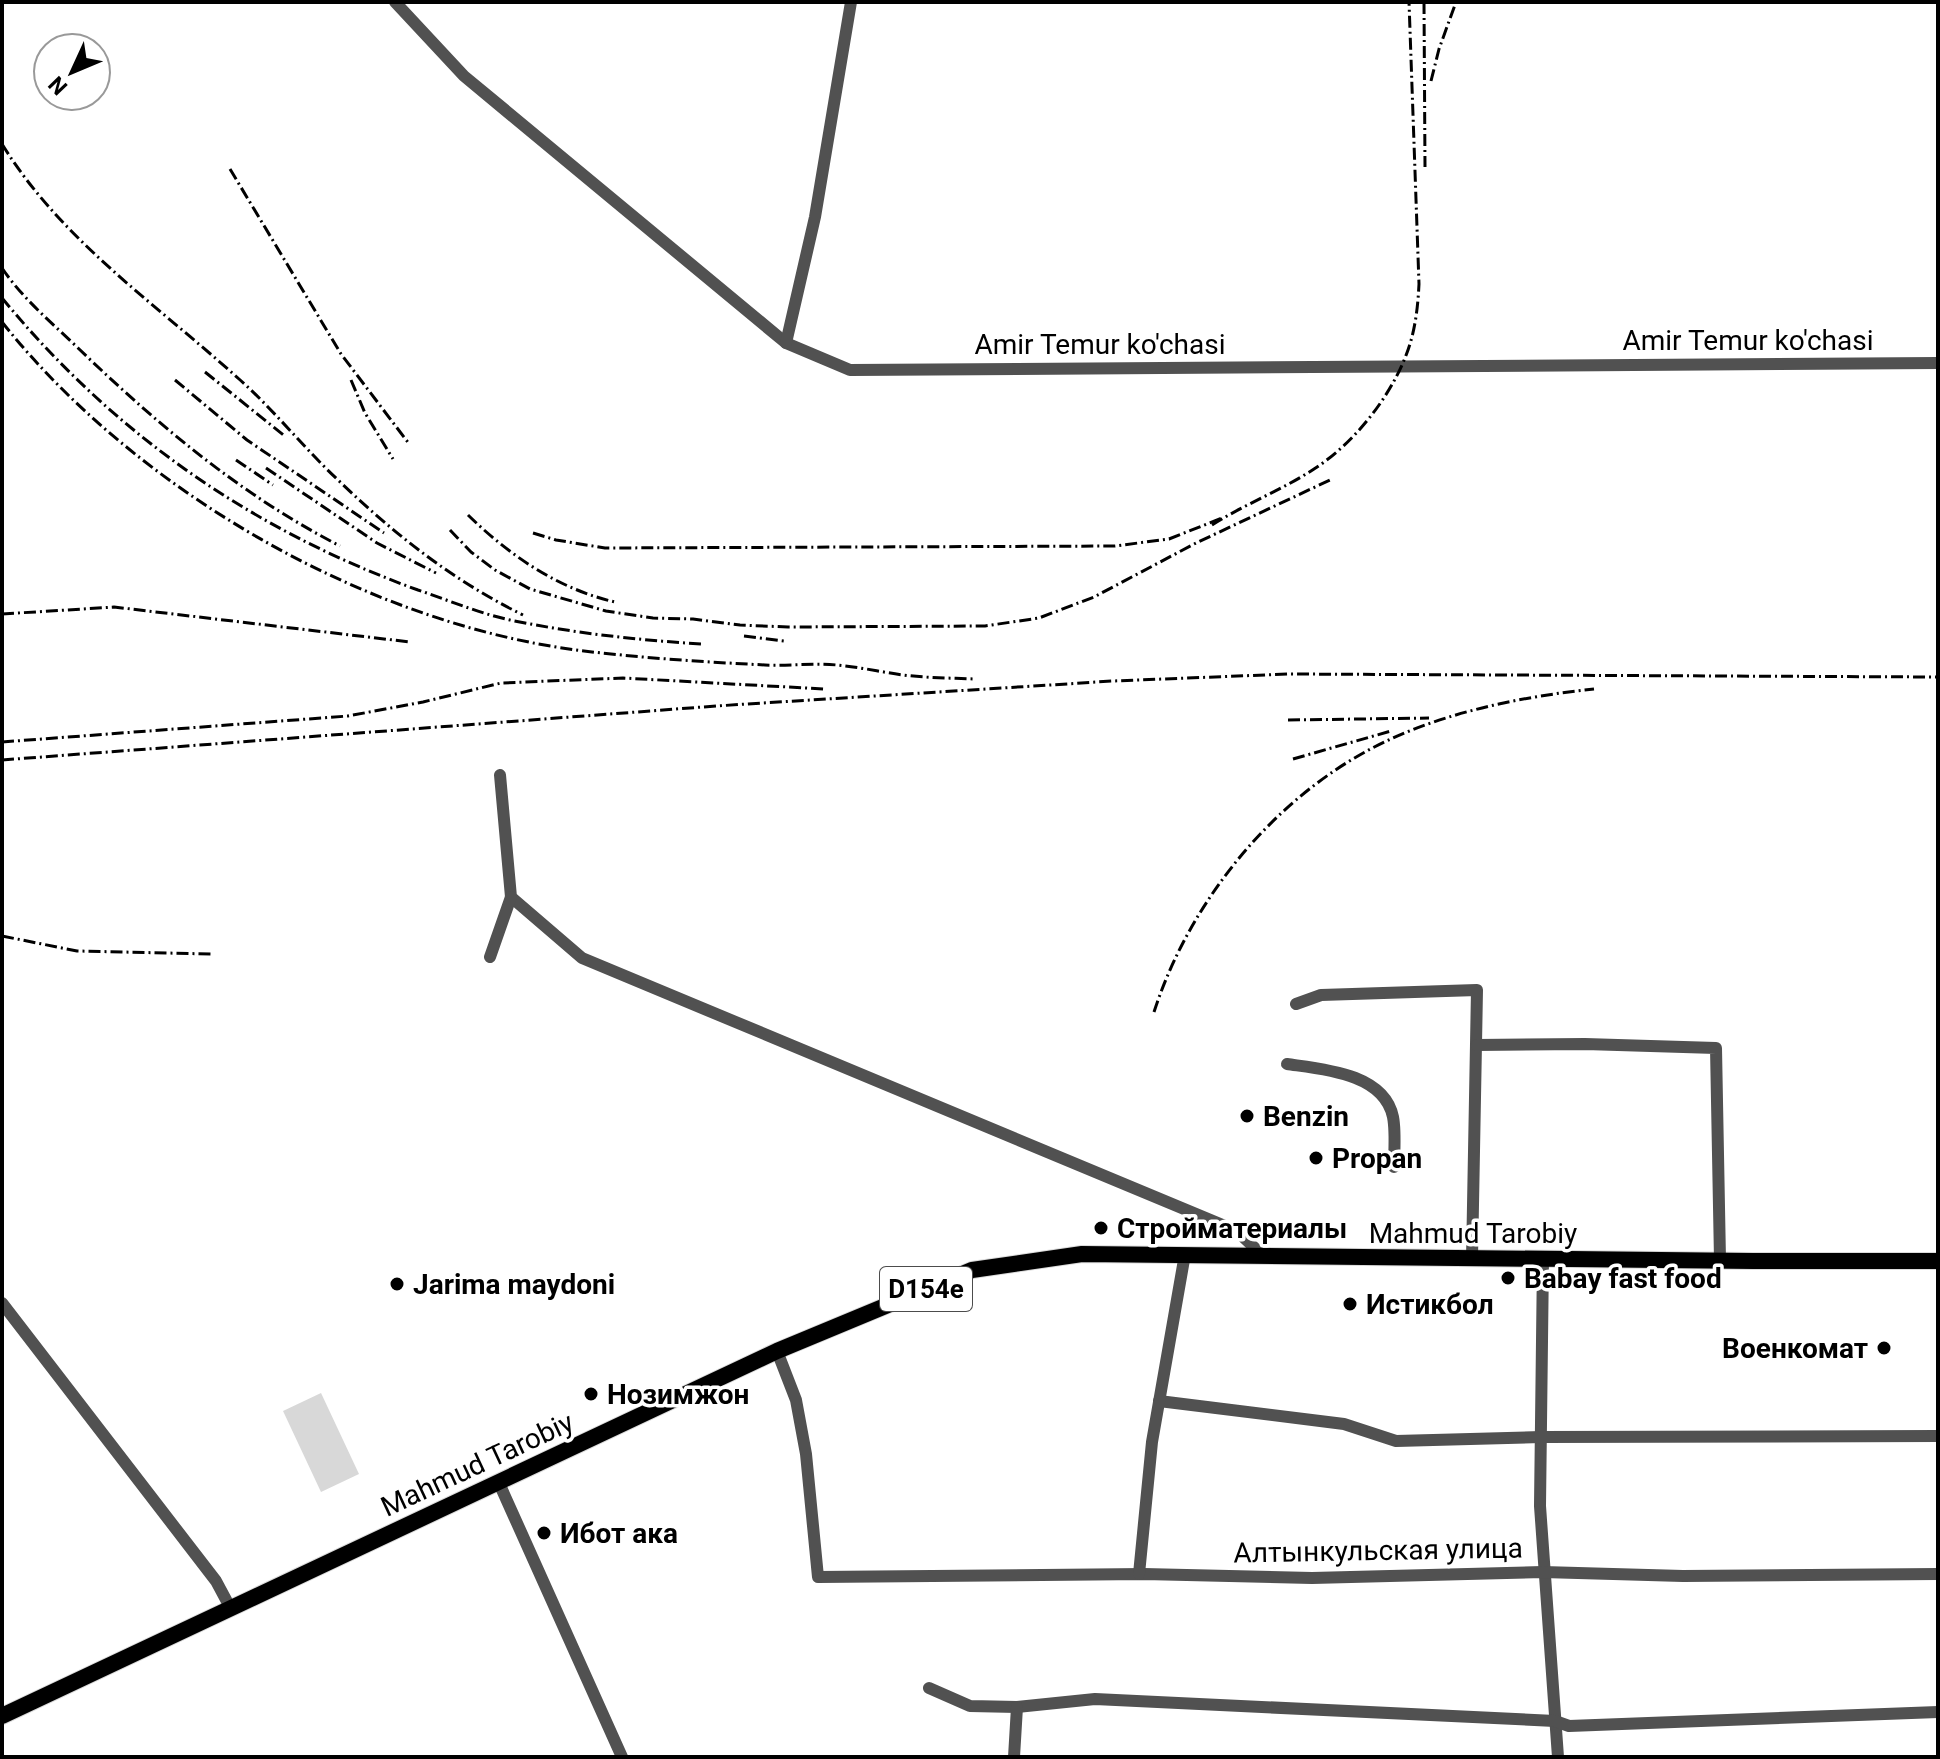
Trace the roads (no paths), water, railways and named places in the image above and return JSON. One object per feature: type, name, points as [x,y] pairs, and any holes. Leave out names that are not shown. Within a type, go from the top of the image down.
[{"type":"main road","name":"Mahmud Tarobiy","points":[[2,1716],[777,1351],[972,1270],[1082,1254],[1938,1261]]},
{"type":"street","name":"Amir Temur ko'chasi","points":[[395,2],[464,76],[786,343],[850,370],[1938,363]]},
{"type":"street","points":[[786,343],[815,217],[851,2]]},
{"type":"street","points":[[490,957],[511,897],[500,775]]},
{"type":"street","points":[[511,897],[582,958],[1237,1231],[1261,1254]]},
{"type":"street","points":[[1296,1004],[1321,995],[1477,990],[1472,1259]]},
{"type":"street","points":[[1477,1045],[1716,1048],[1720,1260]]},
{"type":"street","points":[[1287,1064],[1357,1076],[1379,1094],[1393,1117],[1394,1167]]},
{"type":"street","points":[[1139,1574],[1152,1442],[1185,1254]]},
{"type":"street","points":[[1543,1259],[1540,1506],[1558,1757]]},
{"type":"street","points":[[2,1303],[216,1581],[231,1609]]},
{"type":"street","name":"Алтынкульская улица","points":[[777,1351],[796,1400],[806,1454],[818,1577],[1139,1574],[1312,1578],[1543,1572],[1683,1576],[1938,1574]]},
{"type":"street","points":[[1159,1401],[1344,1424],[1396,1441],[1541,1437],[1938,1436]]},
{"type":"street","points":[[499,1483],[622,1757]]},
{"type":"street","points":[[929,1688],[970,1706],[1017,1707],[1095,1699],[1555,1721],[1569,1726],[1938,1712]]},
{"type":"street","points":[[1014,1757],[1017,1707]]},
{"type":"railway","points":[[1212,525],[1302,477],[1345,445],[1384,398],[1410,344],[1419,284],[1409,2]]},
{"type":"railway","points":[[1424,2],[1425,167]]},
{"type":"railway","points":[[1431,81],[1456,2]]},
{"type":"railway","points":[[2,144],[52,211],[81,241],[252,391],[358,499],[448,571],[523,615]]},
{"type":"railway","points":[[230,169],[341,354],[410,445]]},
{"type":"railway","points":[[2,268],[37,310],[170,431],[235,481],[340,546]]},
{"type":"railway","points":[[2,298],[91,393],[139,434],[243,507],[299,538],[357,566],[498,617],[581,632],[701,644]]},
{"type":"railway","points":[[2,322],[57,384],[119,441],[188,494],[263,540],[341,580],[421,612],[503,636],[584,651],[742,664],[837,665],[912,676],[975,679]]},
{"type":"railway","points":[[205,372],[286,437]]},
{"type":"railway","points":[[175,380],[247,440],[384,533]]},
{"type":"railway","points":[[351,380],[365,413],[393,459]]},
{"type":"railway","points":[[236,460],[273,485]]},
{"type":"railway","points":[[266,468],[377,543],[436,573]]},
{"type":"railway","points":[[450,530],[471,552],[495,570],[530,589],[606,611],[653,618],[788,627],[985,626],[1039,618],[1094,597],[1196,543],[1330,480]]},
{"type":"railway","points":[[468,515],[500,544],[536,569],[574,589],[615,602]]},
{"type":"railway","points":[[533,533],[605,548],[1115,546],[1169,539],[1222,518]]},
{"type":"railway","points":[[2,614],[114,607],[410,642]]},
{"type":"railway","points":[[744,636],[784,641]]},
{"type":"railway","points":[[2,760],[716,706],[1113,681],[1289,674],[1938,677]]},
{"type":"railway","points":[[2,742],[348,716],[501,683],[623,678],[824,689]]},
{"type":"railway","points":[[1154,1012],[1170,969],[1216,888],[1278,816],[1314,786],[1352,759],[1417,728],[1517,700],[1594,689]]},
{"type":"railway","points":[[1288,720],[1429,718]]},
{"type":"railway","points":[[1293,759],[1391,731]]},
{"type":"railway","points":[[2,936],[77,951],[211,954]]},
{"type":"place","name":"Benzin","points":[[1247,1116]]},
{"type":"place","name":"Propan","points":[[1316,1158]]},
{"type":"place","name":"Стройматериалы","points":[[1101,1228]]},
{"type":"place","name":"Babay fast food","points":[[1508,1278]]},
{"type":"place","name":"Jarima maydoni","points":[[397,1284]]},
{"type":"place","name":"Истикбол","points":[[1350,1304]]},
{"type":"place","name":"Военкомат","points":[[1884,1348]]},
{"type":"place","name":"Нозимжон","points":[[591,1394]]},
{"type":"place","name":"Ибот ака","points":[[544,1533]]}]
